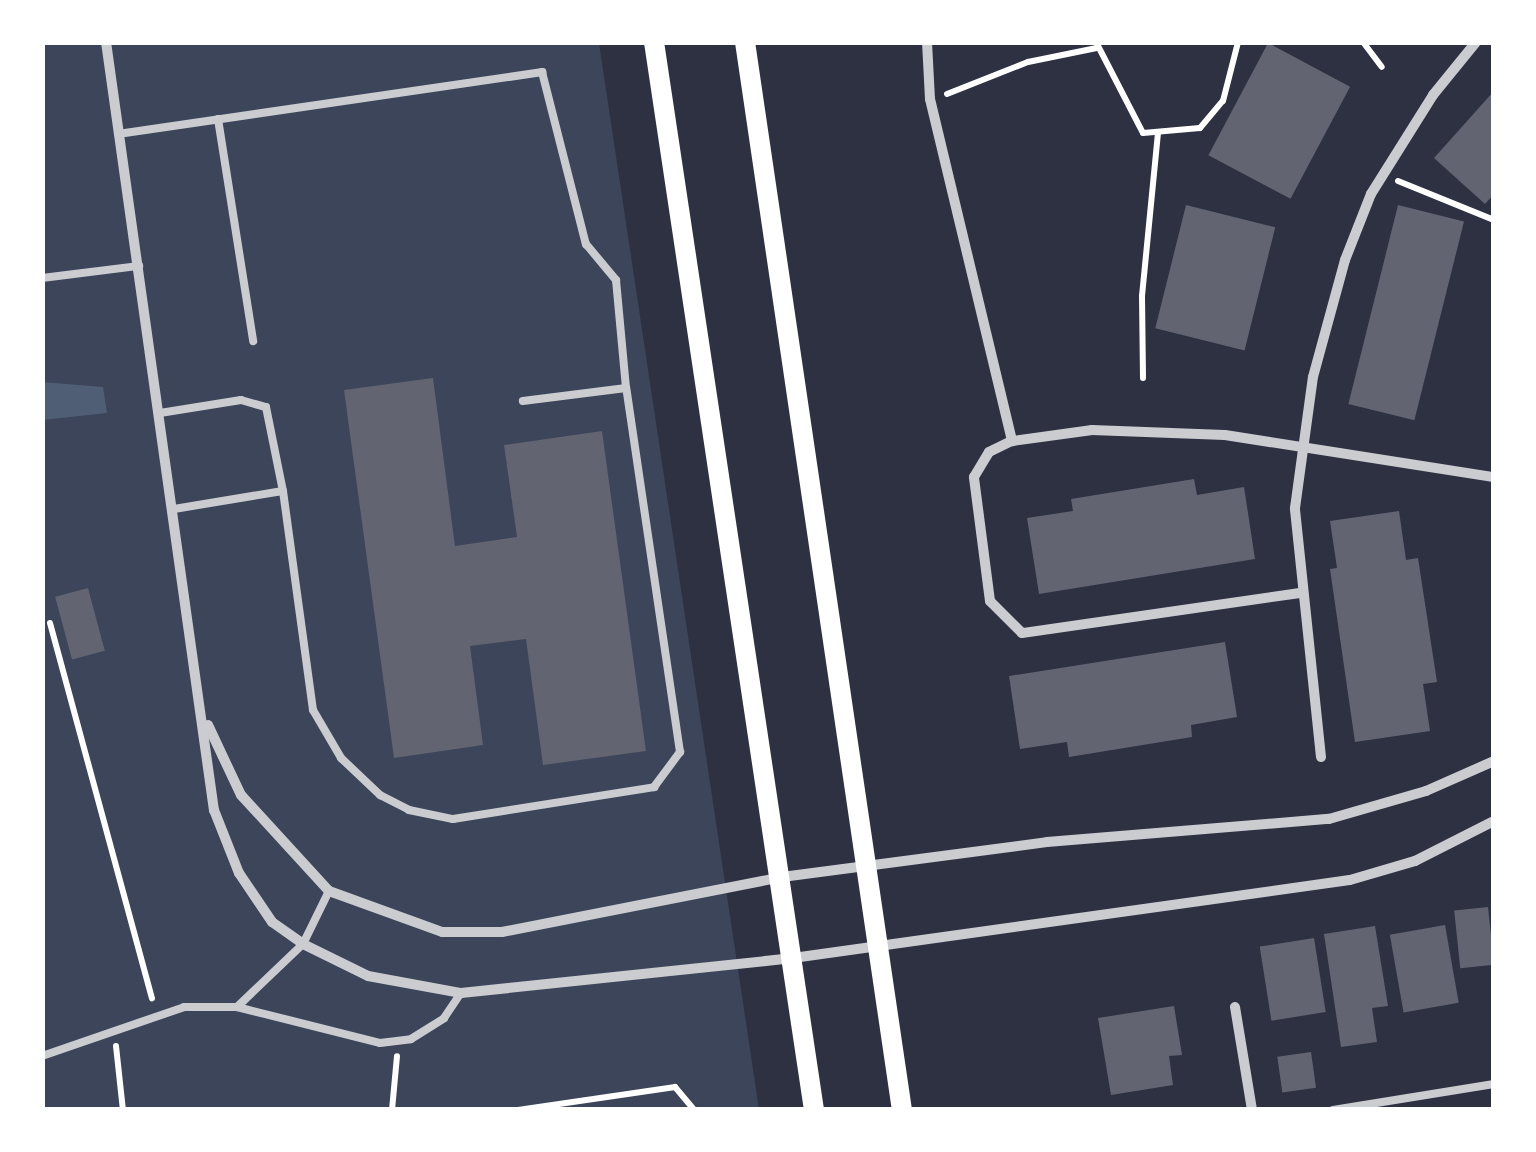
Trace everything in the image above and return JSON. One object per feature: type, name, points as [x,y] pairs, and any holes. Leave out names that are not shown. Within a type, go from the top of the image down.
[{"type":"main road","points":[[654,42],[814,1110]]},
{"type":"main road","points":[[746,42],[870,869],[902,1110]]},
{"type":"street","points":[[106,42],[205,718],[214,810],[239,873],[272,922],[302,944],[368,976],[461,993],[793,958],[1350,880],[1415,861],[1494,821]]},
{"type":"street","points":[[927,42],[930,98],[1012,441]]},
{"type":"street","points":[[1321,757],[1300,593],[1294,508],[1326,326],[1372,194],[1432,94],[1476,42]]},
{"type":"street","points":[[1300,593],[1022,633],[990,601],[975,497],[980,464],[1012,441],[1092,430],[1180,430],[1302,452],[1494,477]]},
{"type":"street","points":[[205,718],[240,795],[329,891],[442,932],[502,932],[782,878],[1046,842],[1329,819],[1426,791],[1494,760]]},
{"type":"street","points":[[1236,1007],[1252,1110]]},
{"type":"lane","points":[[118,134],[542,72],[586,244],[616,280],[626,388],[680,752],[654,787],[453,819],[408,810],[361,782],[322,733],[313,710],[274,420],[266,407],[241,400],[160,413]]},
{"type":"lane","points":[[218,118],[253,342]]},
{"type":"lane","points":[[42,278],[138,266]]},
{"type":"lane","points":[[523,402],[626,388]]},
{"type":"lane","points":[[174,509],[284,491]]},
{"type":"lane","points":[[237,1008],[302,944],[329,891]]},
{"type":"lane","points":[[42,1056],[184,1007],[237,1008],[380,1043],[399,1041],[444,1018],[461,993]]},
{"type":"lane","points":[[1334,1110],[1494,1084]]},
{"type":"path","points":[[1363,42],[1382,67]]},
{"type":"path","points":[[930,98],[1028,62],[1097,45],[1143,133],[1200,128],[1223,101],[1240,43]]},
{"type":"path","points":[[1142,378],[1142,296],[1158,133]]},
{"type":"path","points":[[1397,181],[1494,220]]},
{"type":"path","points":[[50,623],[157,1016]]},
{"type":"path","points":[[114,1031],[123,1110]]},
{"type":"path","points":[[392,1110],[399,1041]]},
{"type":"path","points":[[518,1110],[675,1087],[694,1110]]},
{"type":"shaded area","points":[[42,43],[599,43],[759,1109],[43,1109]]},
{"type":"shaded area","points":[[42,382],[103,387],[107,413],[43,420]]},
{"type":"building","points":[[1268,43],[1350,87],[1290,199],[1208,155]]},
{"type":"building","points":[[1494,91],[1494,194],[1485,204],[1434,158]]},
{"type":"building","points":[[1186,205],[1275,227],[1245,350],[1155,328]]},
{"type":"building","points":[[1398,205],[1464,221],[1414,420],[1348,404]]},
{"type":"building","points":[[433,378],[455,546],[517,537],[504,445],[602,431],[646,751],[543,765],[526,639],[470,646],[483,745],[394,758],[344,390]]},
{"type":"building","points":[[1194,479],[1197,495],[1244,487],[1255,559],[1039,594],[1027,518],[1073,511],[1071,499]]},
{"type":"building","points":[[1399,511],[1406,560],[1418,558],[1437,682],[1423,684],[1430,731],[1355,742],[1330,569],[1337,568],[1330,521]]},
{"type":"building","points":[[88,588],[105,651],[72,660],[55,597]]},
{"type":"building","points":[[1225,642],[1237,717],[1191,725],[1192,737],[1069,757],[1067,742],[1020,749],[1009,676]]},
{"type":"building","points":[[1488,907],[1494,965],[1460,968],[1454,911]]},
{"type":"building","points":[[1445,925],[1459,1003],[1404,1013],[1390,935]]},
{"type":"building","points":[[1375,926],[1388,1006],[1372,1008],[1377,1042],[1341,1047],[1324,934]]},
{"type":"building","points":[[1314,938],[1326,1012],[1271,1021],[1260,947]]},
{"type":"building","points":[[1174,1006],[1182,1055],[1169,1056],[1173,1085],[1111,1095],[1098,1018]]},
{"type":"building","points":[[1311,1052],[1316,1088],[1282,1092],[1277,1057]]}]
